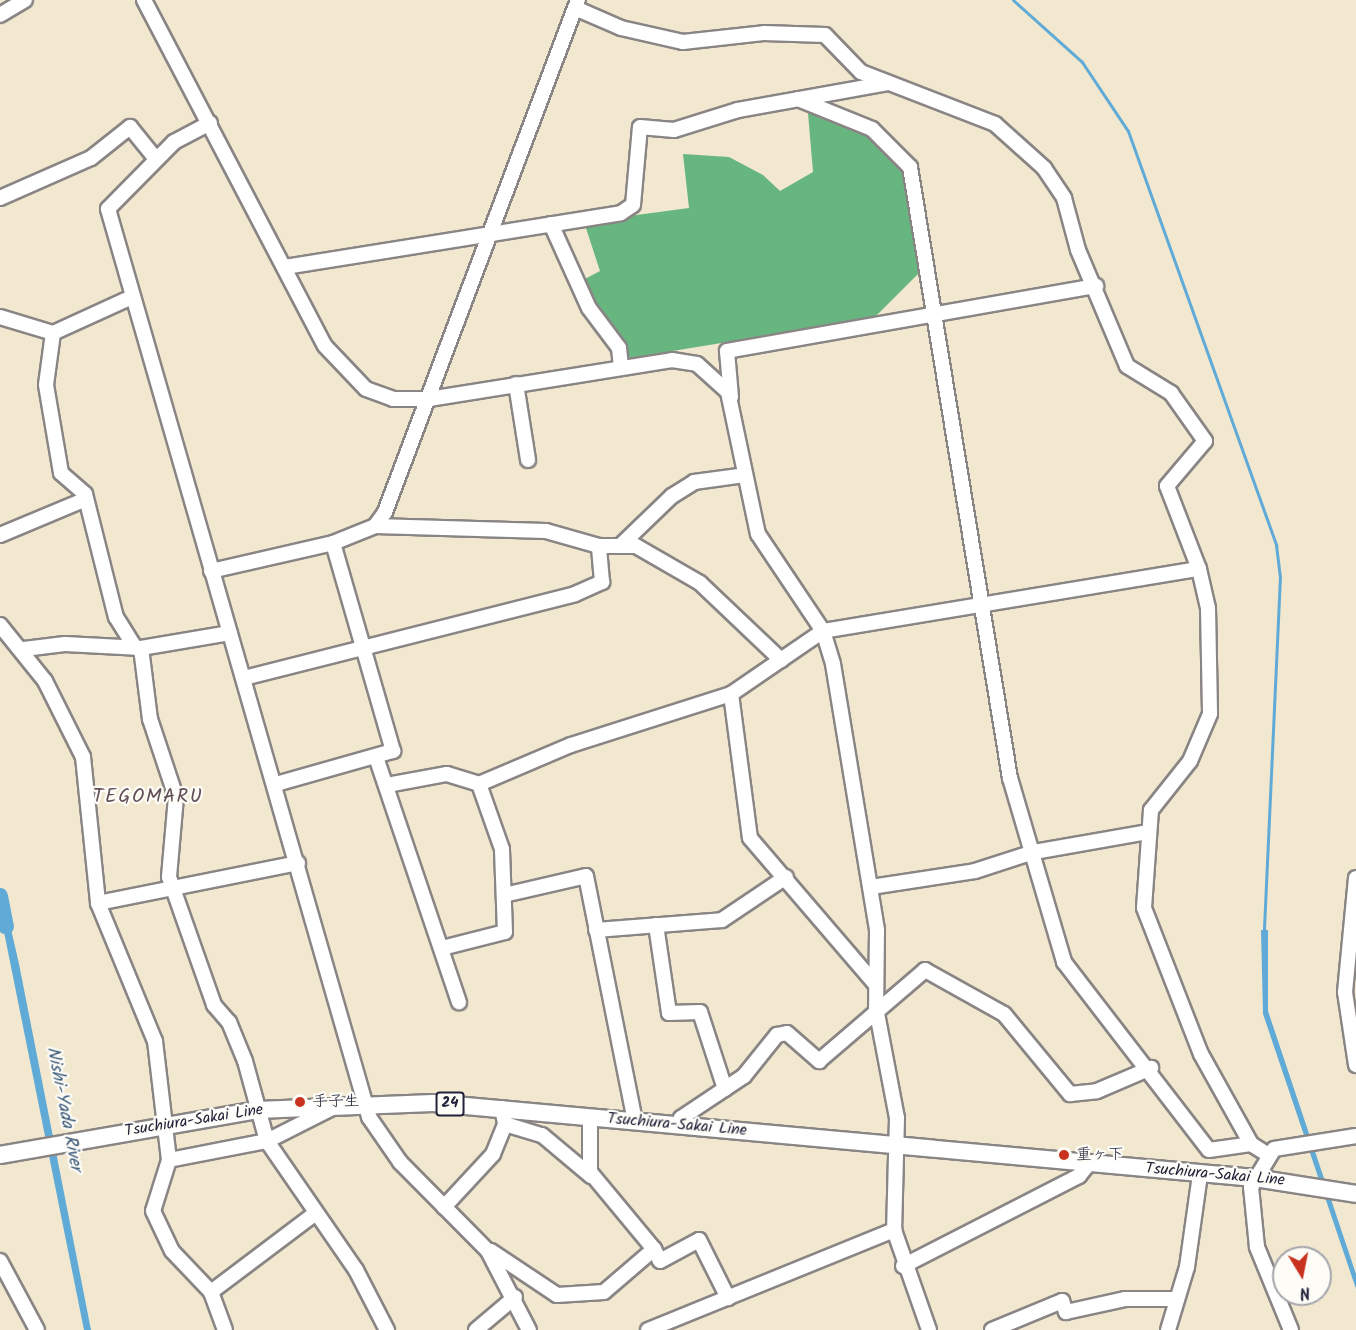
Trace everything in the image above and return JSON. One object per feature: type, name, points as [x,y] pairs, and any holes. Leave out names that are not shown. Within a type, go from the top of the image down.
[{"type":"main road","name":"Tsuchiura-Sakai Line","points":[[0,1155],[257,1110],[365,1104],[504,1116],[590,1117],[898,1143],[1255,1178],[1356,1194]]},
{"type":"street","points":[[0,15],[25,0]]},
{"type":"street","points":[[144,0],[285,267],[345,373],[366,390],[393,399],[429,399],[621,366],[672,360],[697,364],[722,384],[731,399]]},
{"type":"street","points":[[375,526],[429,399],[577,4],[621,28],[683,42],[764,33],[825,35],[861,72],[995,124],[1044,168],[1064,198],[1078,250],[1096,286],[1127,366],[1171,393],[1206,441],[1167,486],[1199,568],[1212,645],[1210,714],[1190,761],[1155,800],[1147,832],[1144,908],[1201,1054],[1251,1144],[1267,1154]]},
{"type":"street","points":[[285,267],[621,213],[633,205],[640,127],[674,130],[738,110],[890,83]]},
{"type":"street","points":[[798,99],[872,129],[910,167],[986,606],[1010,778],[1034,852],[1064,962],[1151,1068],[1209,1150],[1251,1144]]},
{"type":"street","points":[[210,123],[156,159],[108,209],[211,571],[276,784],[365,1104],[389,1149],[488,1251],[557,1295],[604,1292],[654,1249]]},
{"type":"street","points":[[0,198],[91,158],[130,126],[156,159]]},
{"type":"street","points":[[550,224],[589,308],[620,348],[621,366]]},
{"type":"street","points":[[929,1330],[903,1266],[894,1230],[898,1143],[876,1008],[871,887],[823,631],[771,560],[756,526],[731,399],[727,351],[936,312],[1096,286]]},
{"type":"street","points":[[0,317],[53,333],[132,297]]},
{"type":"street","points":[[53,333],[46,385],[60,465],[86,499],[116,617],[138,648],[150,720],[177,797],[172,888],[214,1005],[229,1022],[245,1061],[267,1141],[356,1270],[387,1330]]},
{"type":"street","points":[[516,384],[528,460]]},
{"type":"street","points":[[621,545],[672,495],[694,482],[745,475]]},
{"type":"street","points":[[0,535],[86,499]]},
{"type":"street","points":[[211,571],[333,543],[375,526],[546,531],[599,546],[636,546],[700,583],[781,660]]},
{"type":"street","points":[[276,784],[393,751],[333,543]]},
{"type":"street","points":[[244,678],[575,594],[602,582],[599,546]]},
{"type":"street","points":[[387,785],[447,774],[479,784],[571,745],[731,694],[823,631],[986,606],[1199,568]]},
{"type":"street","points":[[0,625],[24,650],[83,757],[98,903],[155,1041],[169,1160],[153,1210],[172,1251],[211,1292],[225,1330]]},
{"type":"street","points":[[24,650],[65,644],[138,648],[230,633]]},
{"type":"street","points":[[731,694],[750,838],[786,877],[876,985]]},
{"type":"street","points":[[376,757],[459,1002]]},
{"type":"street","points":[[442,948],[505,932],[502,849],[479,784]]},
{"type":"street","points":[[871,887],[975,871],[1034,852],[1147,832]]},
{"type":"street","points":[[98,903],[298,863]]},
{"type":"street","points":[[504,895],[586,876],[635,1121]]},
{"type":"street","points":[[596,930],[722,920],[786,877]]},
{"type":"street","points":[[1356,878],[1351,991],[1356,1065]]},
{"type":"street","points":[[656,925],[669,1013],[700,1012],[725,1089]]},
{"type":"street","points":[[680,1125],[681,1118],[744,1076],[777,1035],[787,1033],[819,1061],[919,972],[931,971],[1004,1014],[1070,1094],[1097,1090],[1151,1068]]},
{"type":"street","points":[[169,1160],[267,1141],[337,1105]]},
{"type":"street","points":[[444,1207],[493,1154],[504,1116],[542,1136],[593,1178],[654,1249],[660,1261],[699,1240],[728,1298]]},
{"type":"street","points":[[590,1117],[593,1178]]},
{"type":"street","points":[[1291,1330],[1257,1247],[1250,1195],[1255,1178],[1267,1154],[1285,1145],[1356,1136]]},
{"type":"street","points":[[903,1266],[1079,1176],[1089,1163]]},
{"type":"street","points":[[1168,1330],[1177,1299],[1200,1174]]},
{"type":"street","points":[[211,1292],[316,1213]]},
{"type":"street","points":[[648,1330],[894,1230]]},
{"type":"street","points":[[488,1251],[515,1297],[529,1330]]},
{"type":"street","points":[[0,1261],[37,1330]]},
{"type":"street","points":[[476,1330],[515,1297]]},
{"type":"street","points":[[992,1330],[1062,1301],[1066,1312],[1125,1299],[1177,1299]]},
{"type":"green space","points":[[808,113],[870,138],[903,170],[924,268],[874,318],[630,358],[579,282],[600,271],[584,222],[689,208],[683,154],[729,157],[763,175],[780,191],[813,172]]},
{"type":"water","points":[[5,903],[91,1330],[84,1330],[0,912]]},
{"type":"water","points":[[1261,930],[1268,930],[1268,1011],[1356,1274],[1356,1289],[1263,1014]]},
{"type":"waterway","points":[[1013,0],[1082,62],[1128,131],[1276,545],[1280,576],[1264,933]]},
{"type":"waterway","name":"Nishi-Yada River","points":[[0,896],[6,926]]},
{"type":"place","name":"手子生","points":[[300,1102]]},
{"type":"place","name":"重ヶ下","points":[[1064,1155]]},
{"type":"district","name":"TEGOMARU","points":[[148,797]]}]
